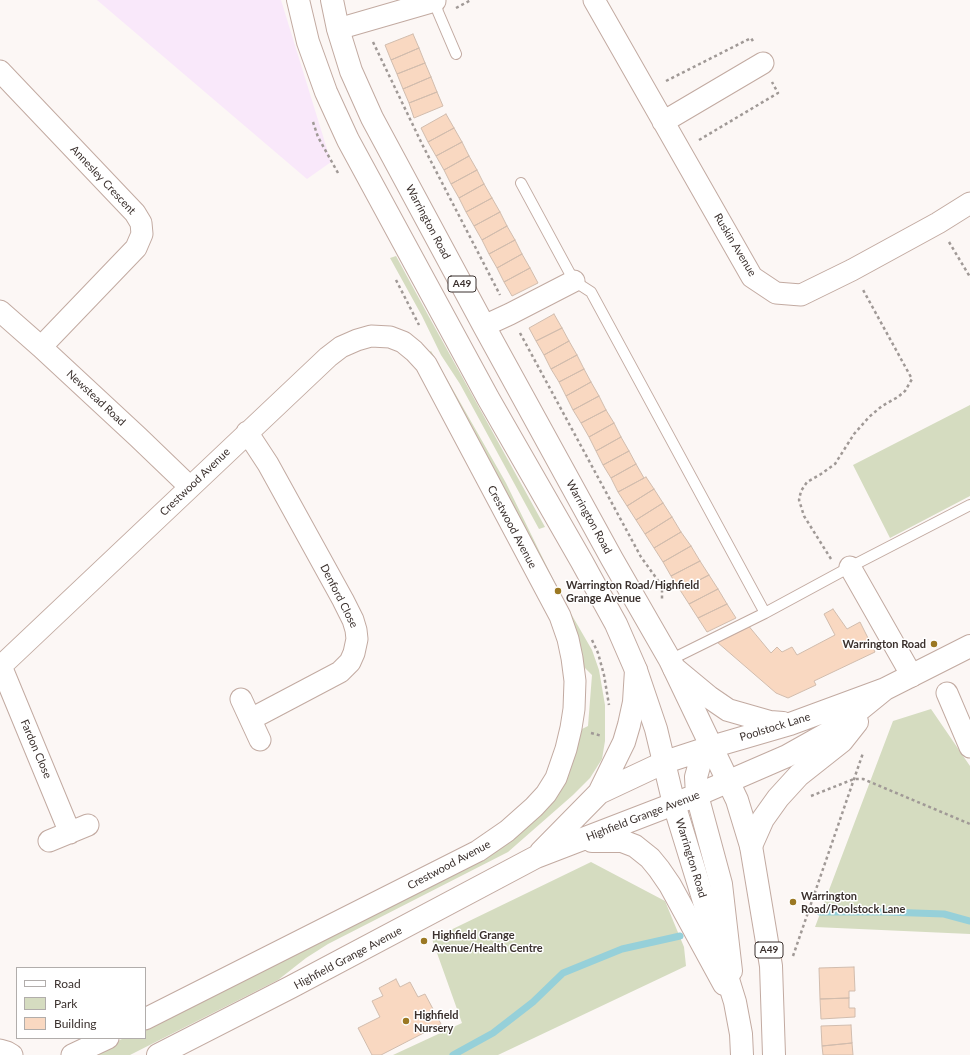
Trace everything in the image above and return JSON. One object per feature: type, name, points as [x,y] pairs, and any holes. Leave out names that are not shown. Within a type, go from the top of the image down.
[{"type":"main road","name":"Warrington Road","points":[[298,0],[308,42],[326,92],[348,140],[488,398],[612,617],[636,670],[656,729],[674,804],[735,1002],[741,1034],[742,1055]]},
{"type":"main road","name":"Warrington Road","points":[[332,0],[338,29],[351,71],[372,118],[612,559],[672,664],[737,800],[752,846],[772,966],[774,1055]]},
{"type":"main road","name":"Poolstock Lane","points":[[665,762],[790,724],[885,689],[970,646]]},
{"type":"main road","points":[[672,664],[709,697],[728,710],[770,722],[790,724]]},
{"type":"main road","points":[[599,793],[624,742],[634,702],[636,670]]},
{"type":"main road","points":[[752,846],[763,819],[778,798],[799,775],[842,741],[885,689]]},
{"type":"main road","name":"Poolstock Lane","points":[[729,782],[787,756],[836,728],[885,689]]},
{"type":"main road","points":[[711,747],[702,759],[696,777],[697,795],[721,884],[735,1002]]},
{"type":"main road","name":"Highfield Grange Avenue","points":[[536,858],[599,793],[665,762]]},
{"type":"main road","name":"Highfield Grange Avenue","points":[[158,1055],[298,984],[536,858],[729,782]]},
{"type":"main road","points":[[577,842],[622,841],[635,846],[650,858],[670,886],[735,1002]]},
{"type":"street","points":[[338,29],[435,0]]},
{"type":"street","name":"Ruskin Avenue","points":[[594,0],[752,277],[776,294],[801,295],[852,270],[969,207]]},
{"type":"street","points":[[663,122],[763,63]]},
{"type":"street","name":"Annesley Crescent","points":[[0,71],[135,213],[141,223],[142,234],[136,248],[41,347]]},
{"type":"street","points":[[484,326],[574,281]]},
{"type":"street","name":"Newstead Road","points":[[0,311],[41,347],[190,487]]},
{"type":"street","name":"Crestwood Avenue","points":[[1,667],[247,432],[328,357],[341,347],[371,336],[390,337],[403,342],[426,364],[560,616],[568,640],[575,681],[574,708],[566,748],[556,778],[546,794],[534,807],[507,831],[478,852],[146,1019]]},
{"type":"street","name":"Denford Close","points":[[247,432],[268,464],[343,600],[355,625],[357,639],[354,653],[350,662],[340,672],[251,719]]},
{"type":"street","points":[[845,570],[912,676]]},
{"type":"street","name":"Fardon Close","points":[[1,667],[79,829],[49,841]]},
{"type":"street","points":[[947,693],[970,747]]},
{"type":"street","points":[[241,699],[260,740]]},
{"type":"street","points":[[72,1055],[106,1039]]},
{"type":"street","points":[[0,1050],[12,1055]]},
{"type":"lane","points":[[435,0],[438,12],[456,54]]},
{"type":"lane","points":[[521,183],[574,281],[591,292],[765,613]]},
{"type":"lane","points":[[672,664],[845,570],[970,505]]},
{"type":"path","points":[[938,223],[970,277]]},
{"type":"path","points":[[845,570],[804,516],[799,500],[801,491],[807,482],[835,464],[854,434],[869,417],[882,406],[898,397],[905,391],[912,379],[852,270]]},
{"type":"path","points":[[592,640],[598,653],[604,675],[609,696],[610,711]]},
{"type":"path","points":[[791,963],[854,778]]},
{"type":"path","points":[[807,798],[854,778],[863,779],[970,824]]},
{"type":"shaded area","points":[[97,0],[281,0],[331,162],[307,179]]},
{"type":"green space","points":[[396,256],[545,527],[539,529],[460,384],[441,355],[422,316],[390,258]]},
{"type":"green space","points":[[431,351],[506,483],[570,612],[592,650],[599,670],[605,705],[605,741],[602,759],[590,778],[573,795],[508,852],[328,944],[306,958],[278,980],[130,1055],[89,1055],[122,1039],[146,1039],[146,1027],[504,843],[578,731],[588,726],[592,675],[583,666],[428,353]]},
{"type":"green space","points":[[970,405],[970,496],[890,538],[853,465]]},
{"type":"green space","points":[[931,709],[970,766],[970,934],[815,927],[893,721]]},
{"type":"green space","points":[[591,862],[665,901],[684,947],[686,966],[498,1055],[393,1055],[462,1023],[432,939]]},
{"type":"building","points":[[413,34],[419,48],[391,60],[385,45]]},
{"type":"building","points":[[419,48],[425,63],[397,74],[391,60]]},
{"type":"building","points":[[425,63],[431,77],[403,89],[397,74]]},
{"type":"building","points":[[431,77],[437,92],[409,103],[403,89]]},
{"type":"building","points":[[437,92],[443,106],[414,118],[409,103]]},
{"type":"building","points":[[446,114],[454,128],[428,142],[421,128]]},
{"type":"building","points":[[454,128],[462,142],[436,156],[428,142]]},
{"type":"building","points":[[462,142],[469,156],[444,170],[436,156]]},
{"type":"building","points":[[469,156],[477,170],[451,184],[444,170]]},
{"type":"building","points":[[477,170],[484,184],[459,198],[451,184]]},
{"type":"building","points":[[484,184],[492,198],[466,212],[459,198]]},
{"type":"building","points":[[492,198],[500,212],[474,226],[466,212]]},
{"type":"building","points":[[500,212],[507,226],[482,240],[474,226]]},
{"type":"building","points":[[507,226],[515,240],[489,254],[482,240]]},
{"type":"building","points":[[515,240],[522,254],[497,268],[489,254]]},
{"type":"building","points":[[522,254],[530,268],[504,282],[497,268]]},
{"type":"building","points":[[530,268],[538,283],[512,296],[504,282]]},
{"type":"building","points":[[554,314],[562,328],[536,341],[529,328]]},
{"type":"building","points":[[562,328],[569,341],[544,355],[536,341]]},
{"type":"building","points":[[569,341],[577,355],[551,369],[544,355]]},
{"type":"building","points":[[577,355],[584,369],[559,382],[551,369]]},
{"type":"building","points":[[584,369],[591,382],[566,396],[559,382]]},
{"type":"building","points":[[591,382],[599,396],[573,410],[566,396]]},
{"type":"building","points":[[599,396],[606,410],[581,423],[573,410]]},
{"type":"building","points":[[606,410],[614,423],[589,437],[581,423]]},
{"type":"building","points":[[614,423],[621,437],[596,451],[589,437]]},
{"type":"building","points":[[621,437],[629,451],[603,465],[596,451]]},
{"type":"building","points":[[629,451],[636,464],[611,478],[603,465]]},
{"type":"building","points":[[636,464],[644,478],[618,492],[611,478]]},
{"type":"building","points":[[646,477],[654,489],[627,506],[618,492]]},
{"type":"building","points":[[654,489],[663,503],[636,520],[627,506]]},
{"type":"building","points":[[663,503],[672,517],[645,534],[636,520]]},
{"type":"building","points":[[672,517],[681,532],[654,548],[645,534]]},
{"type":"building","points":[[681,532],[691,546],[663,562],[654,548]]},
{"type":"building","points":[[691,546],[700,561],[671,576],[663,562]]},
{"type":"building","points":[[700,561],[709,575],[680,590],[671,576]]},
{"type":"building","points":[[709,575],[718,589],[689,604],[680,590]]},
{"type":"building","points":[[718,589],[727,604],[698,618],[689,604]]},
{"type":"building","points":[[727,604],[736,618],[707,632],[698,618]]},
{"type":"building","points":[[833,609],[847,629],[860,622],[875,652],[814,681],[816,685],[788,698],[776,693],[717,642],[747,624],[771,653],[777,647],[782,652],[792,647],[797,655],[835,635],[824,614]]},
{"type":"building","points":[[854,967],[855,991],[849,991],[849,998],[820,999],[819,968]]},
{"type":"building","name":"Highfield Nursery","points":[[396,979],[400,987],[410,982],[418,997],[425,994],[441,1024],[381,1055],[372,1055],[358,1028],[380,1017],[372,1001],[383,996],[379,988]]},
{"type":"building","points":[[849,998],[849,1008],[855,1008],[855,1017],[821,1019],[820,999]]},
{"type":"building","points":[[851,1025],[852,1043],[822,1046],[821,1026]]},
{"type":"building","points":[[852,1043],[853,1055],[823,1055],[822,1046]]},
{"type":"waterway","points":[[820,912],[944,914],[970,921]]},
{"type":"waterway","points":[[453,1055],[493,1033],[533,1002],[563,973],[622,949],[680,936]]},
{"type":"place","name":"Warrington Road/Highfield Grange Avenue","points":[[558,591]]},
{"type":"place","name":"Warrington Road","points":[[934,644]]},
{"type":"place","name":"Warrington Road/Poolstock Lane","points":[[793,902]]},
{"type":"place","name":"Highfield Grange Avenue/Health Centre","points":[[424,941]]},
{"type":"place","name":"Highfield Nursery","points":[[406,1021]]}]
